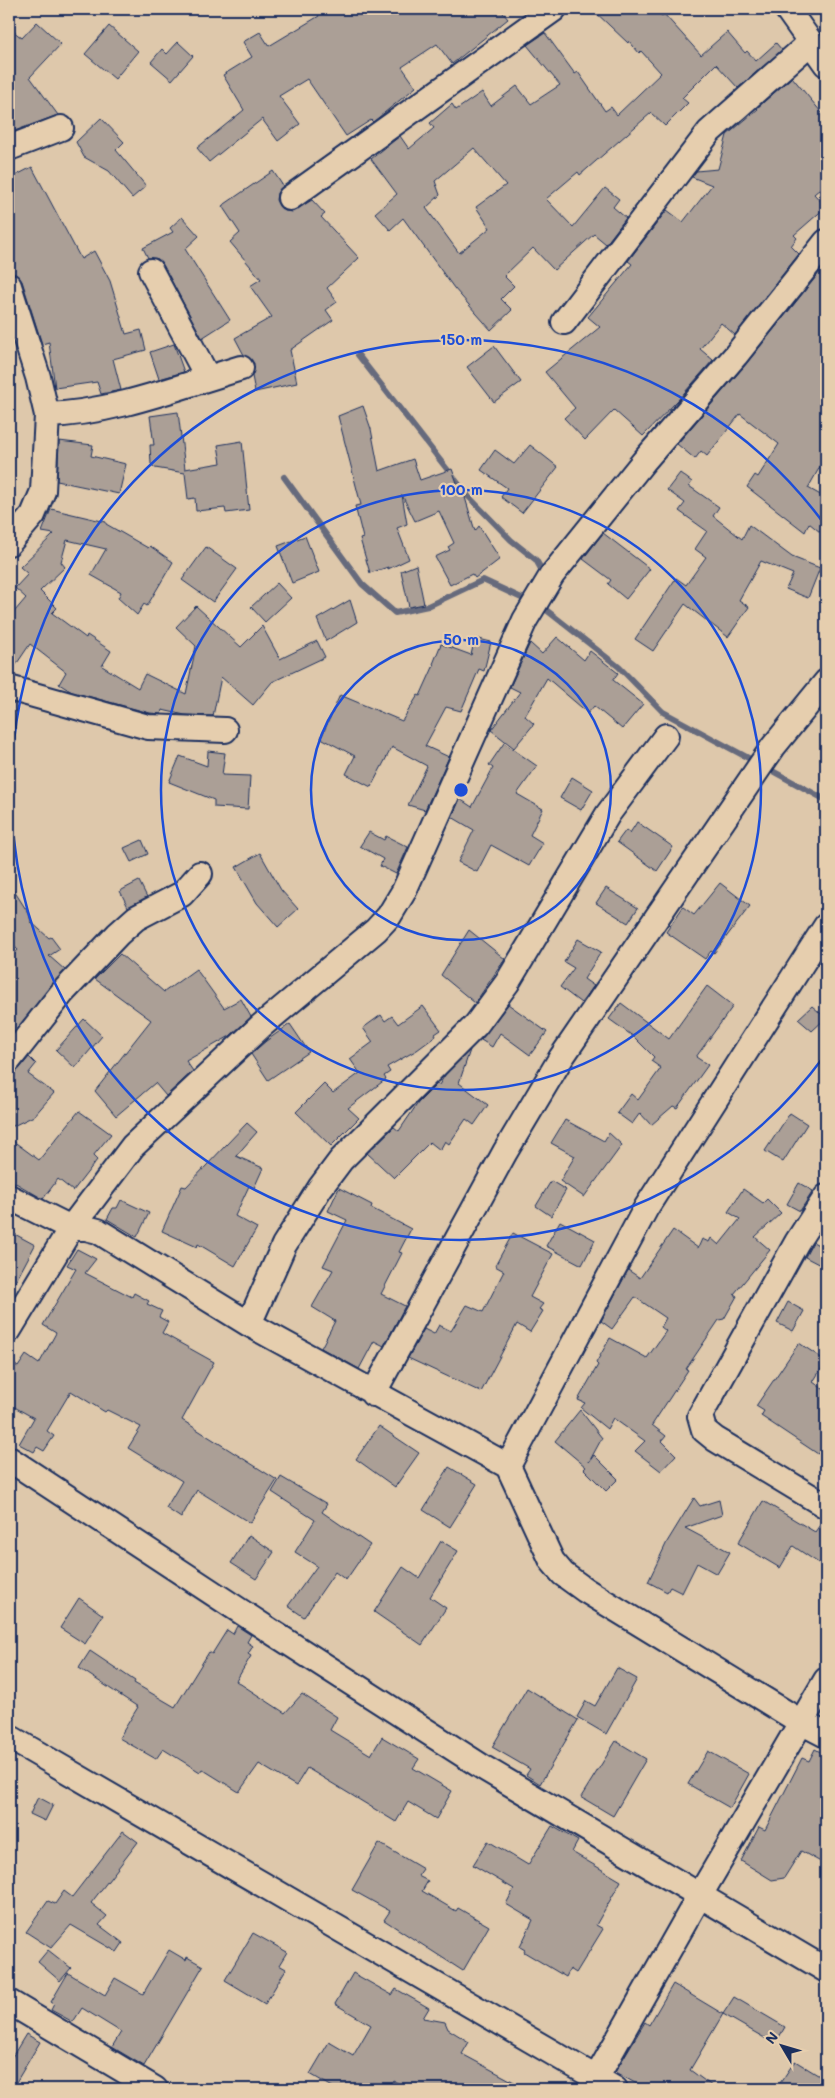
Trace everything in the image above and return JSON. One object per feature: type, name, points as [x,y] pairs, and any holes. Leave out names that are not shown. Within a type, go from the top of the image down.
[{"type":"street","points":[[290,198],[554,9]]},
{"type":"street","points":[[786,9],[826,64]]},
{"type":"street","points":[[564,322],[709,132],[810,43]]},
{"type":"street","points":[[9,148],[61,128]]},
{"type":"street","points":[[9,1330],[71,1228],[133,1146],[261,1026],[376,930],[389,916],[404,891],[525,620],[552,575],[644,461],[736,355],[826,242]]},
{"type":"street","points":[[151,271],[208,378]]},
{"type":"street","points":[[9,286],[38,377],[47,415],[43,491],[33,515],[9,543]]},
{"type":"street","points":[[47,415],[68,414],[138,400],[241,368]]},
{"type":"street","points":[[373,1394],[505,1152],[561,1058],[773,747],[826,682]]},
{"type":"street","points":[[9,688],[148,727],[225,730]]},
{"type":"street","points":[[249,1324],[284,1245],[320,1188],[341,1160],[476,1025],[507,983],[608,814],[666,736]]},
{"type":"street","points":[[9,1060],[62,994],[118,934],[136,918],[182,894],[200,874]]},
{"type":"street","points":[[508,1466],[646,1208],[826,926]]},
{"type":"street","points":[[9,1197],[71,1228],[86,1228],[98,1231],[249,1324],[373,1394],[508,1466],[552,1561],[563,1574],[585,1590],[801,1722],[826,1735]]},
{"type":"street","points":[[826,1197],[797,1242],[700,1416],[704,1430],[715,1439],[826,1506]]},
{"type":"street","points":[[9,1459],[275,1634],[484,1768],[826,1970]]},
{"type":"street","points":[[9,1737],[601,2086],[700,1895],[826,1680]]},
{"type":"street","points":[[9,2002],[155,2089]]},
{"type":"building","points":[[315,9],[500,9],[508,19],[452,64],[437,44],[402,67],[416,87],[373,122],[371,120],[346,136],[307,79],[279,96],[300,124],[278,141],[262,119],[209,162],[197,148],[244,110],[223,75],[252,57],[243,42],[260,32],[269,46],[319,16]]},
{"type":"building","points":[[592,9],[654,9],[662,16],[664,14],[701,55],[727,32],[745,53],[747,51],[756,61],[776,43],[782,50],[738,88],[716,64],[682,98],[688,103],[665,126],[651,113],[580,175],[578,172],[546,199],[573,227],[605,188],[619,199],[613,207],[626,218],[606,244],[594,234],[554,270],[533,248],[504,276],[514,286],[501,299],[512,310],[491,330],[454,288],[403,218],[390,230],[375,213],[397,194],[371,159],[400,136],[409,149],[434,128],[430,123],[452,104],[456,110],[482,92],[491,106],[517,86],[531,104],[560,85],[527,45],[545,33],[575,74],[578,72],[605,111],[611,107],[617,115],[661,73],[641,51],[639,53],[629,41],[628,43]],"holes":[[[474,148],[506,185],[476,207],[490,228],[459,253],[426,208],[440,195],[435,181]]]},
{"type":"building","points":[[37,22],[61,44],[30,77],[58,115],[9,133],[9,28],[22,38]]},
{"type":"building","points":[[109,26],[138,51],[115,79],[85,54]]},
{"type":"building","points":[[178,42],[193,56],[172,80],[151,62],[162,49],[167,54]]},
{"type":"building","points":[[792,77],[826,118],[826,184],[814,194],[826,207],[794,235],[797,238],[791,246],[799,254],[735,335],[721,323],[700,349],[713,360],[643,436],[614,410],[585,440],[564,418],[575,408],[545,372],[600,327],[588,317],[632,264],[628,261],[667,210],[683,222],[712,185],[692,177],[696,171],[718,169],[727,135]]},
{"type":"building","points":[[101,118],[124,142],[116,150],[146,186],[132,198],[109,171],[84,157],[76,142]]},
{"type":"building","points":[[32,167],[81,259],[94,251],[110,281],[126,334],[141,330],[146,350],[113,359],[121,390],[101,394],[97,382],[55,388],[49,342],[42,344],[22,281],[18,276],[9,273],[9,179]]},
{"type":"building","points":[[273,171],[283,186],[277,193],[276,200],[279,206],[285,211],[292,212],[312,200],[325,214],[321,217],[359,258],[327,288],[337,302],[326,310],[333,320],[290,350],[297,383],[255,392],[252,376],[254,363],[244,355],[235,338],[272,317],[250,286],[261,279],[230,242],[240,233],[222,206]]},
{"type":"building","points":[[182,217],[199,236],[185,249],[230,320],[202,338],[163,265],[158,259],[148,258],[143,248],[173,232],[170,228]]},
{"type":"building","points":[[820,272],[826,278],[826,456],[808,488],[826,498],[826,537],[809,523],[805,532],[747,487],[755,475],[758,477],[779,444],[740,414],[707,456],[701,451],[695,459],[677,444],[746,364]]},
{"type":"building","points":[[174,344],[184,372],[159,379],[150,352]]},
{"type":"building","points":[[494,346],[521,382],[494,402],[467,367]]},
{"type":"building","points":[[363,406],[371,429],[379,471],[413,459],[420,480],[452,469],[462,497],[464,494],[475,531],[479,526],[500,559],[475,578],[472,574],[450,585],[435,557],[450,550],[448,547],[454,543],[439,511],[415,521],[402,495],[407,524],[397,528],[409,559],[388,569],[388,567],[370,573],[360,539],[363,538],[355,506],[361,505],[338,416]]},
{"type":"building","points":[[178,412],[185,469],[221,463],[218,445],[242,441],[249,510],[226,513],[225,508],[196,511],[195,498],[188,499],[185,473],[155,468],[151,464],[150,445],[154,445],[150,416]]},
{"type":"building","points":[[59,441],[93,445],[91,456],[126,464],[119,494],[57,481]]},
{"type":"building","points":[[530,445],[558,467],[522,513],[501,497],[507,488],[481,470],[495,450],[514,464]]},
{"type":"building","points":[[680,473],[692,482],[689,486],[719,507],[713,516],[742,539],[749,525],[792,557],[820,568],[808,598],[786,589],[793,574],[761,561],[739,600],[749,607],[728,637],[685,604],[653,651],[635,639],[676,578],[686,585],[706,557],[695,549],[707,531],[679,511],[685,503],[667,490]]},
{"type":"building","points":[[51,509],[106,522],[106,524],[148,548],[150,546],[173,562],[147,606],[144,604],[137,615],[118,598],[121,592],[91,575],[106,549],[67,540],[61,562],[65,567],[40,591],[57,608],[52,613],[86,638],[87,635],[111,651],[102,666],[138,688],[145,674],[186,694],[196,646],[176,627],[196,606],[241,647],[262,626],[280,659],[317,641],[325,657],[272,682],[253,705],[221,677],[213,716],[185,715],[162,710],[161,714],[150,713],[72,692],[59,684],[66,672],[30,644],[9,675],[9,618],[26,598],[15,588],[28,574],[20,567],[54,534],[42,532]]},
{"type":"building","points":[[603,533],[650,569],[626,599],[608,584],[611,580],[583,559]]},
{"type":"building","points":[[305,536],[319,572],[292,583],[278,546]]},
{"type":"building","points":[[206,547],[237,569],[213,602],[182,580]]},
{"type":"building","points":[[416,565],[424,604],[409,607],[401,571]]},
{"type":"building","points":[[277,583],[291,598],[265,622],[251,607]]},
{"type":"building","points":[[350,600],[357,622],[326,641],[317,619]]},
{"type":"building","points":[[557,637],[584,660],[590,651],[618,673],[613,680],[643,704],[622,729],[594,706],[588,713],[547,678],[525,716],[534,724],[514,748],[491,730],[520,692],[510,687],[530,643],[542,654]]},
{"type":"building","points":[[475,638],[491,642],[484,671],[479,669],[461,711],[446,707],[425,746],[449,757],[425,810],[408,805],[427,766],[392,747],[371,787],[346,774],[355,756],[321,738],[340,695],[402,721],[418,695],[420,696],[441,644],[471,655]]},
{"type":"building","points":[[504,743],[537,766],[517,794],[543,809],[530,835],[543,843],[529,866],[491,845],[477,872],[458,862],[474,830],[452,817],[460,799],[472,807],[493,768],[489,765]]},
{"type":"building","points":[[208,751],[225,753],[222,775],[250,776],[248,809],[214,807],[214,800],[169,782],[180,756],[207,766]]},
{"type":"building","points":[[572,777],[593,790],[581,810],[560,798]]},
{"type":"building","points":[[637,822],[673,847],[657,871],[617,842],[626,830],[630,833]]},
{"type":"building","points":[[369,832],[384,840],[386,836],[408,847],[396,874],[380,866],[383,859],[360,846]]},
{"type":"building","points":[[142,840],[148,854],[131,862],[124,848]]},
{"type":"building","points":[[260,853],[281,890],[298,909],[278,927],[257,903],[236,867]]},
{"type":"building","points":[[139,881],[147,897],[128,907],[120,891]]},
{"type":"building","points":[[9,883],[29,914],[31,922],[49,938],[51,937],[60,949],[49,956],[65,970],[9,1038],[9,960],[18,950],[9,941]]},
{"type":"building","points":[[720,883],[750,906],[714,953],[711,951],[705,959],[666,932],[683,907],[694,915]]},
{"type":"building","points":[[606,888],[638,908],[628,923],[596,903]]},
{"type":"building","points":[[469,930],[505,959],[475,1003],[441,975]]},
{"type":"building","points":[[578,939],[601,952],[584,979],[594,986],[581,1003],[560,987],[574,968],[564,962]]},
{"type":"building","points":[[120,954],[164,992],[196,969],[224,1008],[241,999],[251,1017],[230,1036],[186,1061],[193,1071],[166,1096],[155,1083],[116,1116],[95,1091],[151,1020],[95,979]]},
{"type":"building","points":[[707,986],[733,1006],[696,1057],[708,1065],[677,1108],[673,1106],[651,1125],[640,1113],[632,1124],[617,1113],[631,1094],[638,1100],[661,1068],[651,1061],[654,1057],[634,1037],[609,1019],[621,1003],[669,1039]]},
{"type":"building","points":[[508,1004],[547,1032],[530,1055],[500,1033],[492,1047],[481,1040]]},
{"type":"building","points":[[423,1006],[441,1030],[417,1050],[387,1067],[390,1072],[384,1076],[386,1079],[348,1108],[359,1118],[331,1146],[296,1112],[324,1084],[333,1093],[360,1073],[350,1059],[373,1042],[363,1028],[381,1015],[385,1021],[392,1016],[398,1024]]},
{"type":"building","points":[[812,1006],[826,1018],[812,1031],[798,1019]]},
{"type":"building","points":[[84,1019],[102,1036],[75,1068],[56,1050]]},
{"type":"building","points":[[290,1024],[309,1052],[268,1080],[251,1054]]},
{"type":"building","points":[[470,1050],[459,1083],[488,1105],[474,1125],[466,1119],[449,1144],[445,1141],[440,1150],[430,1142],[394,1178],[367,1153],[394,1127],[399,1131],[418,1103],[437,1084],[439,1085],[445,1075]]},
{"type":"building","points":[[29,1057],[36,1064],[28,1074],[54,1093],[34,1116],[9,1128],[9,1073],[19,1069]]},
{"type":"building","points":[[79,1111],[111,1134],[93,1156],[97,1160],[73,1191],[58,1179],[43,1199],[9,1179],[9,1138],[39,1160]]},
{"type":"building","points":[[790,1113],[807,1124],[783,1162],[765,1151]]},
{"type":"building","points":[[565,1120],[604,1141],[609,1133],[622,1145],[584,1197],[560,1181],[575,1156],[551,1143]]},
{"type":"building","points":[[247,1123],[257,1132],[236,1156],[263,1168],[254,1188],[249,1186],[235,1216],[257,1228],[235,1266],[198,1244],[197,1247],[162,1231],[182,1186],[186,1187]]},
{"type":"building","points":[[551,1181],[566,1190],[551,1216],[536,1206]]},
{"type":"building","points":[[799,1183],[813,1191],[800,1211],[787,1204]]},
{"type":"building","points":[[339,1188],[372,1205],[371,1208],[411,1229],[399,1252],[402,1253],[381,1294],[405,1306],[384,1346],[374,1341],[359,1369],[321,1348],[335,1321],[312,1307],[333,1270],[323,1266],[347,1220],[328,1211]]},
{"type":"building","points":[[743,1189],[763,1203],[767,1199],[781,1213],[755,1237],[770,1250],[734,1294],[737,1296],[724,1319],[719,1320],[652,1425],[666,1436],[662,1441],[676,1455],[661,1471],[635,1451],[645,1441],[613,1418],[607,1429],[581,1408],[585,1403],[578,1400],[598,1365],[596,1363],[610,1338],[647,1358],[666,1331],[661,1327],[666,1318],[635,1297],[612,1329],[601,1321],[628,1270],[640,1278],[673,1230],[698,1248],[702,1239],[709,1242],[711,1238],[719,1245],[740,1219],[728,1212]]},
{"type":"building","points":[[121,1200],[149,1213],[137,1237],[107,1219],[113,1208],[117,1208]]},
{"type":"building","points":[[560,1221],[595,1240],[582,1265],[546,1246]]},
{"type":"building","points":[[9,1231],[35,1245],[9,1294]]},
{"type":"building","points":[[513,1233],[553,1254],[530,1297],[543,1304],[539,1309],[543,1311],[530,1332],[517,1324],[481,1392],[408,1358],[424,1329],[434,1334],[439,1325],[451,1331],[467,1305],[483,1312],[504,1271],[495,1266]]},
{"type":"building","points":[[813,1242],[826,1249],[826,1268],[805,1257]]},
{"type":"building","points":[[77,1249],[96,1259],[85,1273],[132,1297],[134,1293],[149,1301],[147,1304],[162,1311],[159,1317],[168,1322],[162,1333],[214,1362],[182,1420],[277,1480],[250,1523],[197,1490],[181,1518],[166,1508],[182,1481],[128,1448],[141,1427],[107,1410],[105,1412],[71,1391],[47,1431],[54,1436],[44,1451],[37,1447],[34,1452],[19,1444],[34,1418],[9,1404],[9,1375],[15,1365],[18,1367],[26,1355],[39,1364],[56,1333],[43,1325],[76,1269],[67,1265]]},
{"type":"building","points":[[788,1302],[804,1311],[793,1331],[777,1323]]},
{"type":"building","points":[[799,1343],[826,1361],[813,1382],[826,1391],[826,1441],[818,1454],[761,1416],[764,1411],[756,1406]]},
{"type":"building","points":[[580,1410],[602,1438],[589,1462],[594,1455],[618,1479],[606,1491],[584,1469],[586,1467],[555,1441]]},
{"type":"building","points":[[379,1426],[419,1453],[395,1487],[356,1459]]},
{"type":"building","points":[[449,1467],[477,1484],[450,1527],[423,1510]]},
{"type":"building","points":[[281,1477],[327,1504],[322,1512],[370,1545],[346,1580],[335,1572],[304,1617],[288,1606],[317,1566],[295,1552],[315,1520],[272,1492]]},
{"type":"building","points":[[694,1498],[700,1506],[719,1500],[722,1515],[685,1528],[730,1552],[717,1574],[697,1563],[682,1593],[670,1587],[667,1592],[648,1582],[667,1542]]},
{"type":"building","points":[[763,1501],[815,1532],[824,1519],[826,1520],[826,1568],[793,1546],[780,1568],[738,1543]]},
{"type":"building","points":[[249,1535],[274,1552],[256,1579],[231,1563]]},
{"type":"building","points":[[441,1541],[458,1551],[430,1597],[446,1608],[422,1645],[374,1612],[403,1567],[419,1578]]},
{"type":"building","points":[[79,1598],[103,1615],[85,1644],[60,1628]]},
{"type":"building","points":[[237,1626],[251,1635],[247,1642],[253,1646],[248,1654],[251,1656],[236,1681],[285,1713],[302,1694],[337,1717],[330,1730],[371,1755],[382,1737],[419,1759],[413,1768],[452,1791],[436,1819],[408,1802],[396,1822],[307,1768],[296,1786],[259,1764],[239,1792],[202,1769],[200,1772],[163,1749],[156,1759],[119,1738],[138,1707],[79,1668],[90,1651],[135,1681],[134,1683],[175,1707],[209,1652],[212,1654],[227,1630],[233,1634]]},
{"type":"building","points":[[617,1668],[637,1679],[606,1734],[577,1717],[586,1701],[595,1706]]},
{"type":"building","points":[[527,1688],[578,1720],[540,1784],[526,1775],[530,1769],[492,1747]]},
{"type":"building","points":[[616,1741],[646,1759],[613,1816],[581,1797]]},
{"type":"building","points":[[815,1749],[826,1755],[826,1865],[801,1851],[784,1878],[772,1880],[741,1861],[759,1827],[765,1830],[802,1758],[809,1761]]},
{"type":"building","points":[[708,1751],[749,1774],[730,1808],[688,1784]]},
{"type":"building","points":[[38,1797],[53,1805],[45,1821],[30,1814]]},
{"type":"building","points":[[552,1826],[578,1841],[572,1852],[621,1881],[596,1925],[603,1929],[576,1973],[570,1969],[566,1977],[524,1952],[525,1950],[520,1947],[533,1920],[506,1904],[514,1889],[473,1865],[488,1841],[528,1865]]},
{"type":"building","points":[[123,1831],[138,1842],[91,1903],[107,1916],[99,1925],[123,1943],[117,1952],[71,1925],[51,1948],[26,1932],[48,1901],[55,1904],[64,1891],[72,1897]]},
{"type":"building","points":[[379,1843],[423,1869],[418,1876],[428,1881],[422,1891],[456,1911],[458,1908],[489,1926],[463,1971],[384,1920],[390,1911],[352,1890]]},
{"type":"building","points":[[253,1933],[287,1952],[279,1965],[286,1969],[265,2004],[225,1980]]},
{"type":"building","points":[[48,1950],[71,1968],[60,1981],[38,1962]]},
{"type":"building","points":[[169,1950],[186,1960],[187,1957],[203,1966],[144,2066],[112,2047],[121,2032],[82,2008],[73,2022],[51,2010],[54,2004],[51,2002],[68,1973],[105,1995],[115,1978],[143,1994]]},
{"type":"building","points":[[353,1973],[392,1995],[396,1989],[429,2008],[423,2018],[445,2022],[448,2029],[469,2042],[462,2054],[527,2089],[409,2089],[394,2081],[389,2089],[336,2089],[310,2074],[329,2042],[353,2056],[371,2025],[335,2004]]},
{"type":"building","points":[[673,1984],[723,2014],[690,2070],[716,2089],[646,2089],[615,2072],[645,2022],[649,2025]]},
{"type":"building","points":[[734,1997],[785,2027],[775,2044],[723,2014]]},
{"type":"building","points":[[26,2034],[40,2042],[12,2089],[9,2089],[9,2062]]},
{"type":"building","points":[[795,2061],[826,2080],[826,2089],[776,2089]]},
{"type":"waterway","points":[[358,355],[468,496],[511,540],[536,560],[545,576]]},
{"type":"waterway","points":[[284,477],[362,584],[395,613],[428,606],[483,580],[545,609],[619,667],[663,712],[826,800]]}]
